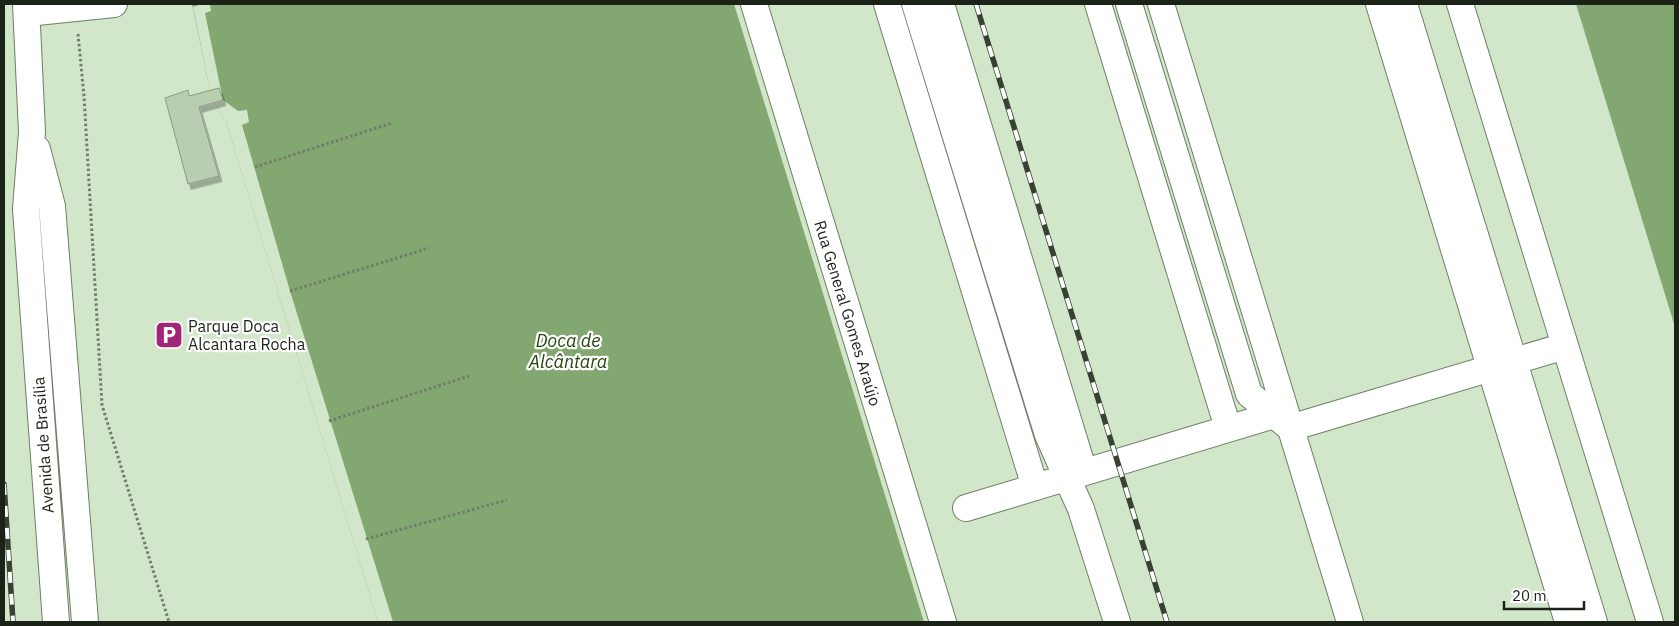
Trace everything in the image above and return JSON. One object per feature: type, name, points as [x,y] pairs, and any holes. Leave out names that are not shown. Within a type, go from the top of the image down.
[{"type":"street","points":[[26,8],[75,8],[114,4]]},
{"type":"street","name":"Rua General Gomes Araújo","points":[[754,4],[944,622]]},
{"type":"street","points":[[886,4],[1035,487]]},
{"type":"street","points":[[916,4],[1048,435],[1075,474]]},
{"type":"street","points":[[942,4],[1075,474],[1081,510],[1117,622]]},
{"type":"street","points":[[1098,4],[1228,428]]},
{"type":"street","points":[[1129,4],[1248,394],[1282,422]]},
{"type":"street","points":[[1161,4],[1282,422],[1350,622]]},
{"type":"street","points":[[1379,4],[1502,365],[1594,622]]},
{"type":"street","points":[[1404,4],[1502,365],[1568,622]]},
{"type":"street","points":[[1460,4],[1650,622]]},
{"type":"street","name":"Avenida de Brasília","points":[[26,8],[32,132],[26,209],[56,622]]},
{"type":"street","name":"Avenida de Brasília","points":[[32,132],[52,206],[85,622]]},
{"type":"street","points":[[34,320],[62,318]]},
{"type":"street","points":[[966,508],[1228,428],[1282,422],[1502,365],[1565,346]]},
{"type":"street","points":[[52,570],[81,568]]},
{"type":"path","points":[[75,8],[84,96],[102,405],[169,622]]},
{"type":"path","points":[[255,167],[392,123]]},
{"type":"path","points":[[290,290],[429,248]]},
{"type":"path","points":[[329,420],[469,376]]},
{"type":"path","points":[[366,540],[507,500]]},
{"type":"water","name":"Doca de Alcântara","points":[[192,4],[734,4],[924,622],[378,622],[226,121],[214,103],[210,90]]},
{"type":"water","points":[[1576,4],[1675,4],[1675,327]]},
{"type":"pier","points":[[210,4],[211,11],[205,13],[223,100],[238,111],[247,110],[249,122],[242,125],[290,291],[393,622],[378,622],[226,121],[214,103],[193,7]]},
{"type":"building","points":[[219,88],[223,100],[199,107],[219,176],[188,184],[165,98],[188,90],[189,96]]},
{"type":"railway","points":[[976,4],[1167,622]]},
{"type":"railway","points":[[4,484],[13,622]]},
{"type":"place","name":"Parque Doca Alcantara Rocha","points":[[169,335]]}]
